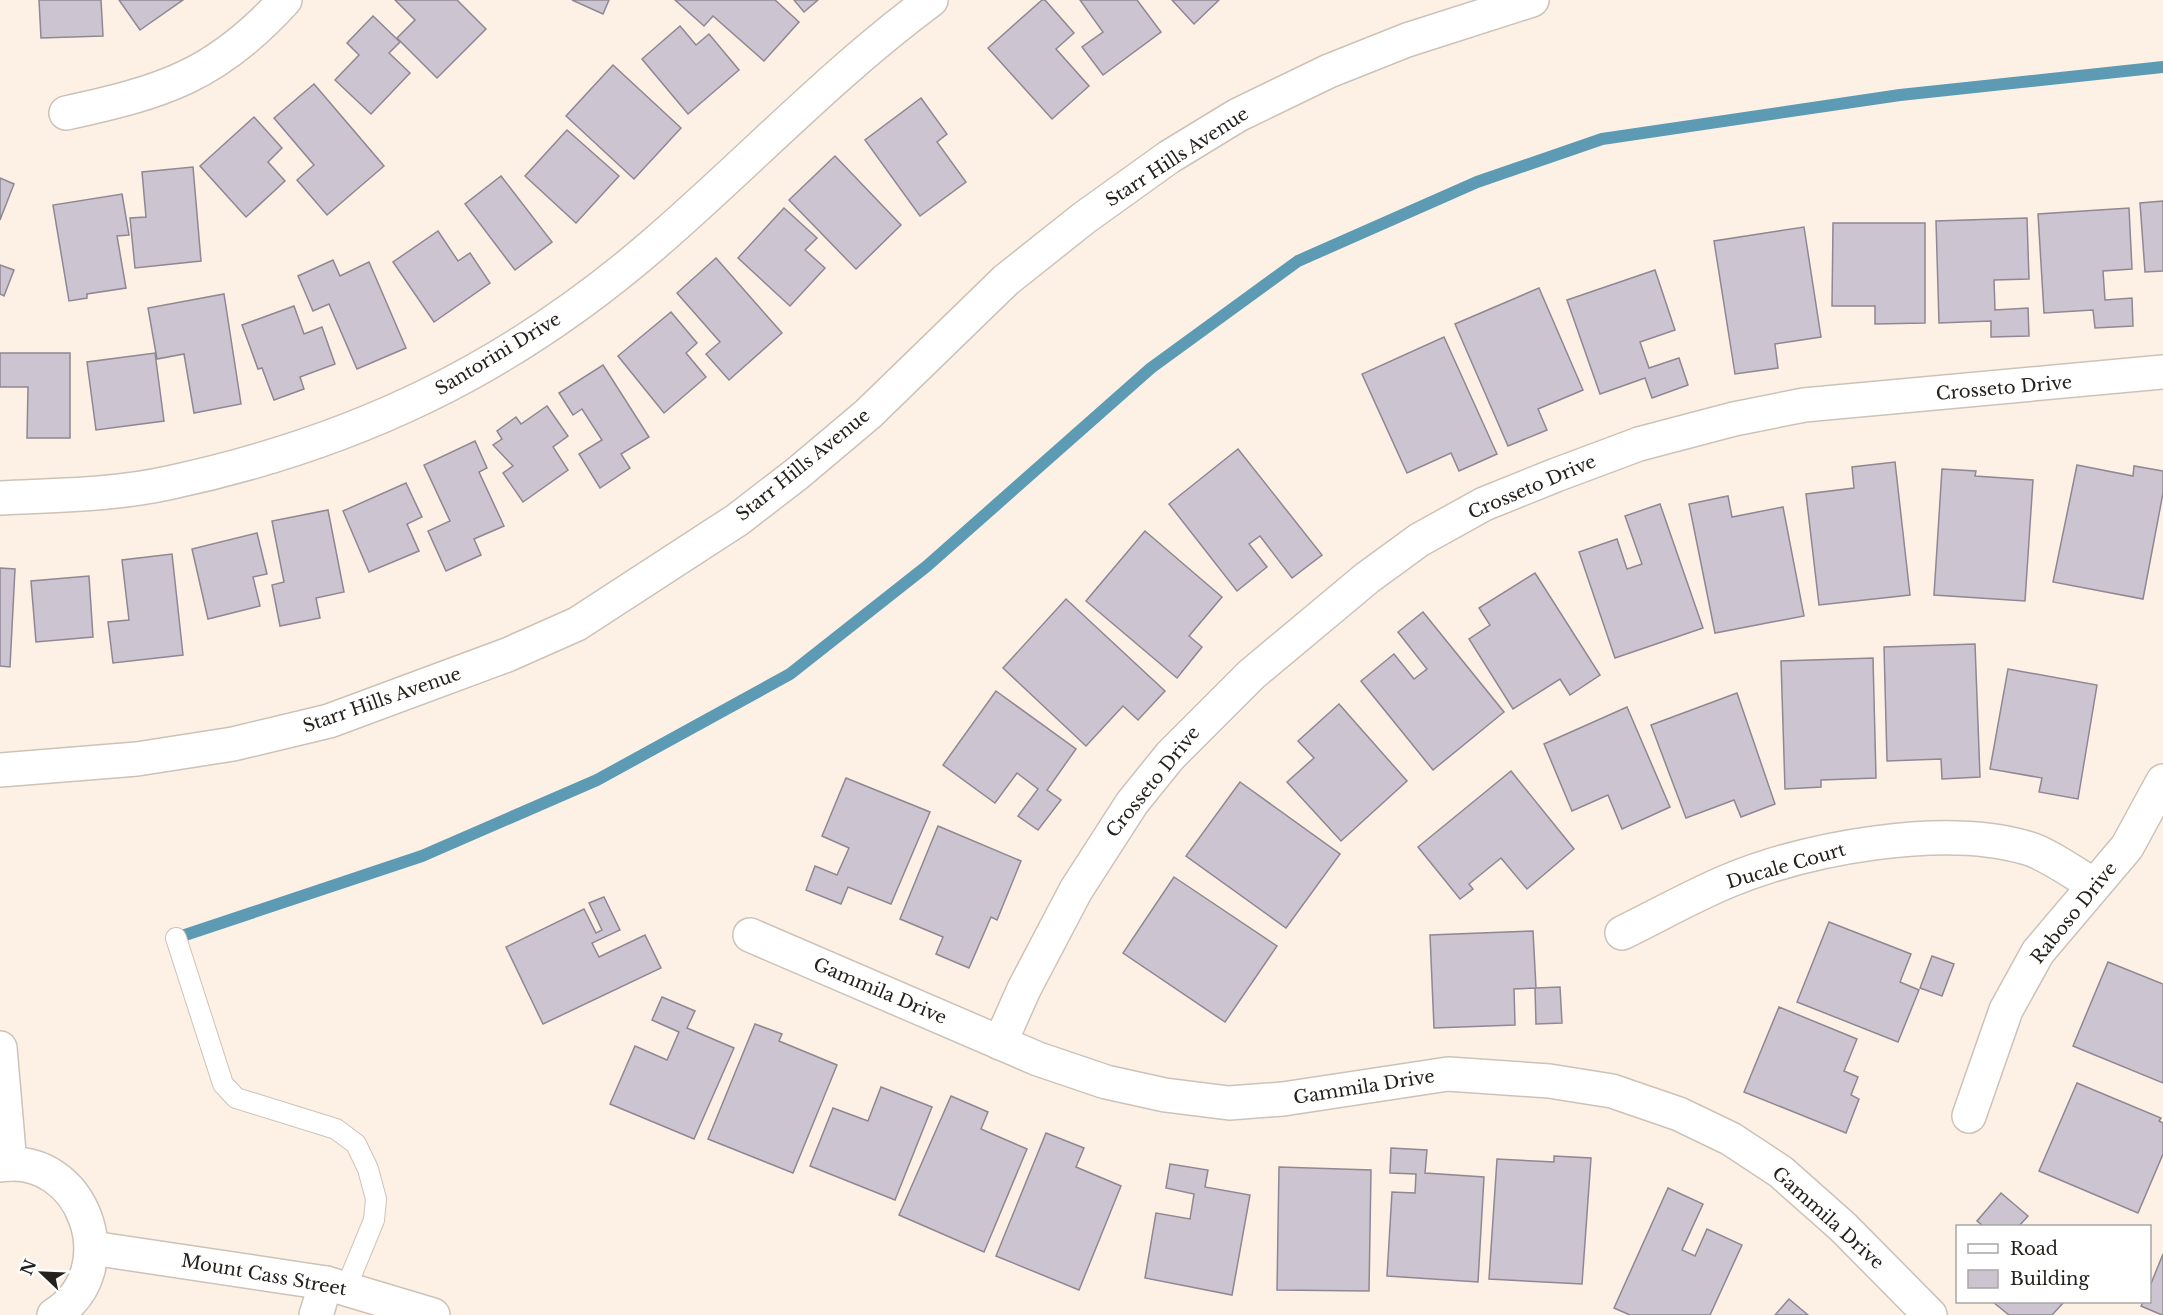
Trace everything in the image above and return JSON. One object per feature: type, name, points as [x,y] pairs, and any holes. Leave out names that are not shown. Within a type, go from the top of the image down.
[{"type":"street","points":[[66,113],[135,98],[169,86],[206,68],[240,46],[285,0]]},
{"type":"street","name":"Santorini Drive","points":[[0,498],[85,494],[166,483],[272,456],[348,431],[473,373],[538,335],[645,252],[808,101],[885,34],[931,0]]},
{"type":"street","name":"Starr Hills Avenue","points":[[0,770],[137,759],[233,744],[329,721],[507,655],[577,624],[738,520],[798,473],[868,414],[1005,280],[1084,218],[1169,157],[1238,115],[1329,71],[1407,40],[1532,0]]},
{"type":"street","name":"Crosseto Drive","points":[[1000,1043],[1024,989],[1076,890],[1132,803],[1170,756],[1252,674],[1367,578],[1419,540],[1484,504],[1556,475],[1639,444],[1734,419],[1804,405],[2163,372]]},
{"type":"street","name":"Raboso Drive","points":[[1969,1116],[2003,1019],[2038,952],[2127,847],[2163,781]]},
{"type":"street","name":"Ducale Court","points":[[1622,933],[1730,880],[1823,852],[1904,840],[1988,841],[2028,848],[2094,885]]},
{"type":"street","name":"Gammila Drive","points":[[750,935],[1000,1043],[1106,1082],[1165,1095],[1229,1102],[1340,1092],[1448,1074],[1549,1081],[1612,1091],[1679,1114],[1731,1139],[1780,1172],[1843,1227],[1930,1315]]},
{"type":"street","points":[[0,1048],[5,1165],[32,1167],[53,1176],[70,1190],[83,1208],[92,1248],[89,1267],[82,1285],[72,1300],[54,1315]]},
{"type":"street","name":"Mount Cass Street","points":[[92,1248],[336,1286],[433,1315]]},
{"type":"street","points":[[316,1315],[336,1286]]},
{"type":"lane","points":[[176,938],[223,1084],[236,1098],[336,1129],[356,1144],[368,1168],[376,1199],[374,1220],[336,1286]]},
{"type":"building","points":[[39,0],[101,0],[103,36],[41,38]]},
{"type":"building","points":[[119,0],[183,0],[140,30]]},
{"type":"building","points":[[395,0],[457,0],[486,29],[437,78],[397,38],[415,20]]},
{"type":"building","points":[[572,0],[609,0],[603,14]]},
{"type":"building","points":[[675,0],[775,0],[799,22],[764,61],[713,16],[704,26]]},
{"type":"building","points":[[794,0],[818,0],[804,12]]},
{"type":"building","points":[[1042,0],[1045,0],[1074,33],[1056,49],[1089,86],[1052,119],[988,48]]},
{"type":"building","points":[[1080,0],[1137,0],[1161,32],[1103,75],[1082,47],[1103,32]]},
{"type":"building","points":[[1172,0],[1219,0],[1194,24]]},
{"type":"building","points":[[373,16],[400,42],[389,53],[410,73],[371,114],[335,80],[359,55],[347,43]]},
{"type":"building","points":[[680,26],[696,45],[709,34],[739,70],[688,114],[642,59]]},
{"type":"building","points":[[613,65],[681,128],[634,179],[566,116]]},
{"type":"building","points":[[314,84],[384,166],[327,215],[297,180],[314,165],[274,118]]},
{"type":"building","points":[[921,98],[947,134],[937,142],[966,182],[920,216],[865,140]]},
{"type":"building","points":[[254,117],[282,148],[268,162],[285,181],[246,217],[200,166]]},
{"type":"building","points":[[567,130],[619,176],[576,223],[525,176]]},
{"type":"building","points":[[835,156],[901,225],[856,269],[789,200]]},
{"type":"building","points":[[193,167],[201,261],[135,268],[130,218],[146,217],[142,172]]},
{"type":"building","points":[[501,176],[552,242],[515,270],[465,204]]},
{"type":"building","points":[[0,178],[14,184],[0,220]]},
{"type":"building","points":[[122,194],[129,235],[117,236],[126,288],[87,294],[87,298],[69,301],[53,205]]},
{"type":"building","points":[[2163,201],[2163,271],[2145,272],[2140,203]]},
{"type":"building","points":[[784,208],[817,238],[805,250],[825,268],[790,306],[738,258]]},
{"type":"building","points":[[2129,208],[2132,269],[2103,271],[2105,300],[2132,298],[2133,326],[2095,328],[2093,310],[2044,313],[2038,214]]},
{"type":"building","points":[[2027,218],[2029,279],[1994,280],[1995,310],[2028,308],[2029,336],[1991,337],[1991,321],[1939,323],[1936,221]]},
{"type":"building","points":[[1833,223],[1925,223],[1925,323],[1875,324],[1875,306],[1832,306]]},
{"type":"building","points":[[1804,227],[1821,337],[1775,344],[1778,368],[1735,374],[1714,241]]},
{"type":"building","points":[[438,231],[458,261],[470,253],[490,283],[434,322],[393,262]]},
{"type":"building","points":[[716,258],[782,333],[729,380],[706,354],[720,342],[677,293]]},
{"type":"building","points":[[333,260],[340,276],[369,262],[406,348],[357,369],[329,304],[313,311],[298,276]]},
{"type":"building","points":[[0,265],[14,270],[4,296],[0,294]]},
{"type":"building","points":[[1655,270],[1675,330],[1640,342],[1649,368],[1679,358],[1688,385],[1652,398],[1645,378],[1600,394],[1567,300]]},
{"type":"building","points":[[1539,288],[1583,390],[1538,409],[1547,430],[1508,446],[1455,324]]},
{"type":"building","points":[[224,294],[241,404],[194,413],[184,354],[157,359],[148,308]]},
{"type":"building","points":[[294,306],[304,334],[322,327],[335,364],[300,377],[304,389],[274,400],[262,368],[258,369],[242,325]]},
{"type":"building","points":[[671,312],[697,343],[686,353],[706,377],[664,413],[618,356]]},
{"type":"building","points":[[1444,337],[1497,454],[1459,471],[1451,453],[1407,473],[1362,374]]},
{"type":"building","points":[[0,353],[70,353],[70,438],[27,438],[28,387],[0,387]]},
{"type":"building","points":[[155,353],[164,421],[96,430],[87,362]]},
{"type":"building","points":[[603,365],[649,437],[621,454],[630,468],[600,488],[579,454],[602,440],[582,409],[573,415],[559,393]]},
{"type":"building","points":[[547,406],[568,436],[553,447],[568,470],[523,502],[503,473],[513,466],[493,445],[502,439],[497,431],[516,417],[521,424]]},
{"type":"building","points":[[475,441],[487,468],[479,472],[504,526],[474,539],[481,555],[446,571],[428,531],[450,521],[424,465]]},
{"type":"building","points":[[1238,449],[1322,555],[1292,578],[1260,536],[1249,544],[1267,567],[1237,591],[1169,504]]},
{"type":"building","points":[[1895,462],[1910,595],[1819,605],[1806,494],[1854,488],[1852,467]]},
{"type":"building","points":[[2077,465],[2133,476],[2134,466],[2163,471],[2163,493],[2143,599],[2053,582]]},
{"type":"building","points":[[1942,469],[1976,471],[1975,476],[2033,480],[2025,601],[1934,595]]},
{"type":"building","points":[[406,483],[422,517],[407,524],[419,551],[369,572],[343,511]]},
{"type":"building","points":[[1728,496],[1732,517],[1783,507],[1804,616],[1715,633],[1689,504]]},
{"type":"building","points":[[1660,504],[1703,628],[1615,658],[1579,552],[1617,539],[1627,569],[1642,564],[1625,516]]},
{"type":"building","points":[[328,510],[344,592],[316,598],[320,618],[280,626],[272,585],[284,582],[272,521]]},
{"type":"building","points":[[1145,531],[1222,597],[1189,636],[1202,647],[1177,678],[1086,601]]},
{"type":"building","points":[[257,533],[267,574],[253,577],[260,606],[208,619],[192,549]]},
{"type":"building","points":[[172,554],[183,655],[113,663],[108,622],[129,620],[122,560]]},
{"type":"building","points":[[0,568],[15,569],[10,667],[0,666]]},
{"type":"building","points":[[1535,573],[1600,675],[1570,695],[1560,679],[1513,709],[1469,639],[1490,625],[1479,608]]},
{"type":"building","points":[[89,576],[93,637],[36,642],[31,581]]},
{"type":"building","points":[[1066,599],[1165,691],[1138,720],[1123,706],[1086,746],[1003,668]]},
{"type":"building","points":[[1423,612],[1504,712],[1433,770],[1361,681],[1394,654],[1414,679],[1427,669],[1398,632]]},
{"type":"building","points":[[1975,644],[1980,777],[1942,779],[1941,759],[1887,761],[1884,647]]},
{"type":"building","points":[[1873,658],[1876,778],[1821,780],[1821,787],[1785,789],[1781,661]]},
{"type":"building","points":[[2008,669],[2097,685],[2078,799],[2039,792],[2042,778],[1990,769]]},
{"type":"building","points":[[996,691],[1076,749],[1047,790],[1061,800],[1038,830],[1018,816],[1038,789],[1017,773],[995,803],[943,765]]},
{"type":"building","points":[[1737,693],[1775,804],[1741,817],[1734,800],[1686,818],[1651,725]]},
{"type":"building","points":[[1339,704],[1407,781],[1341,841],[1287,782],[1314,758],[1298,741]]},
{"type":"building","points":[[1627,707],[1670,807],[1622,829],[1608,795],[1572,811],[1544,744]]},
{"type":"building","points":[[1511,771],[1574,849],[1527,889],[1501,858],[1469,884],[1473,889],[1460,899],[1418,847]]},
{"type":"building","points":[[846,778],[930,812],[891,904],[848,887],[841,904],[806,890],[815,866],[837,875],[849,848],[822,836]]},
{"type":"building","points":[[1240,782],[1340,854],[1286,928],[1186,856]]},
{"type":"building","points":[[938,826],[1021,861],[997,920],[991,917],[969,968],[936,954],[943,937],[900,919]]},
{"type":"building","points":[[1174,877],[1277,946],[1225,1022],[1123,953]]},
{"type":"building","points":[[604,897],[620,930],[592,943],[599,957],[645,935],[661,968],[543,1024],[506,947],[584,909],[596,933],[602,930],[589,903]]},
{"type":"building","points":[[1829,922],[1911,954],[1900,982],[1919,990],[1898,1042],[1797,1002]]},
{"type":"building","points":[[1533,931],[1536,988],[1560,987],[1562,1023],[1536,1024],[1535,988],[1514,989],[1515,1025],[1434,1028],[1430,935]]},
{"type":"building","points":[[1932,956],[1954,964],[1942,996],[1920,988]]},
{"type":"building","points":[[2108,962],[2163,984],[2163,1083],[2073,1046]]},
{"type":"building","points":[[662,997],[695,1011],[687,1028],[734,1048],[694,1139],[610,1104],[635,1046],[667,1060],[679,1032],[652,1020]]},
{"type":"building","points":[[1779,1007],[1857,1039],[1844,1071],[1858,1077],[1851,1095],[1859,1099],[1846,1133],[1744,1092]]},
{"type":"building","points":[[755,1024],[782,1034],[779,1041],[837,1065],[793,1173],[708,1139]]},
{"type":"building","points":[[2077,1083],[2161,1118],[2159,1121],[2163,1123],[2163,1154],[2138,1213],[2039,1171]]},
{"type":"building","points":[[881,1087],[932,1107],[895,1200],[810,1166],[833,1108],[868,1121]]},
{"type":"building","points":[[951,1096],[988,1112],[981,1129],[1027,1149],[984,1252],[899,1215]]},
{"type":"building","points":[[1046,1133],[1084,1148],[1076,1167],[1121,1186],[1079,1290],[996,1256]]},
{"type":"building","points":[[1391,1148],[1427,1150],[1425,1173],[1484,1177],[1478,1282],[1387,1276],[1392,1192],[1415,1193],[1416,1174],[1390,1173]]},
{"type":"building","points":[[1554,1156],[1591,1158],[1582,1284],[1489,1279],[1497,1159],[1554,1162]]},
{"type":"building","points":[[1170,1164],[1208,1170],[1205,1187],[1250,1195],[1232,1295],[1145,1278],[1156,1213],[1190,1219],[1194,1194],[1166,1188]]},
{"type":"building","points":[[1279,1167],[1371,1170],[1369,1291],[1277,1290]]},
{"type":"building","points":[[1668,1188],[1703,1204],[1682,1250],[1695,1256],[1707,1229],[1742,1245],[1710,1315],[1630,1315],[1614,1308]]},
{"type":"building","points":[[2001,1193],[2028,1216],[2020,1225],[1982,1225],[1977,1221]]},
{"type":"building","points":[[2163,1254],[2163,1315],[2141,1306],[2142,1303],[2151,1303],[2151,1284]]},
{"type":"building","points":[[1789,1299],[1808,1315],[1775,1315]]},
{"type":"building","points":[[1994,1303],[2063,1303],[2052,1315],[2009,1315]]},
{"type":"waterway","points":[[176,938],[422,856],[597,780],[790,674],[927,566],[1151,368],[1298,261],[1477,182],[1602,139],[1900,95],[2163,67]]}]
